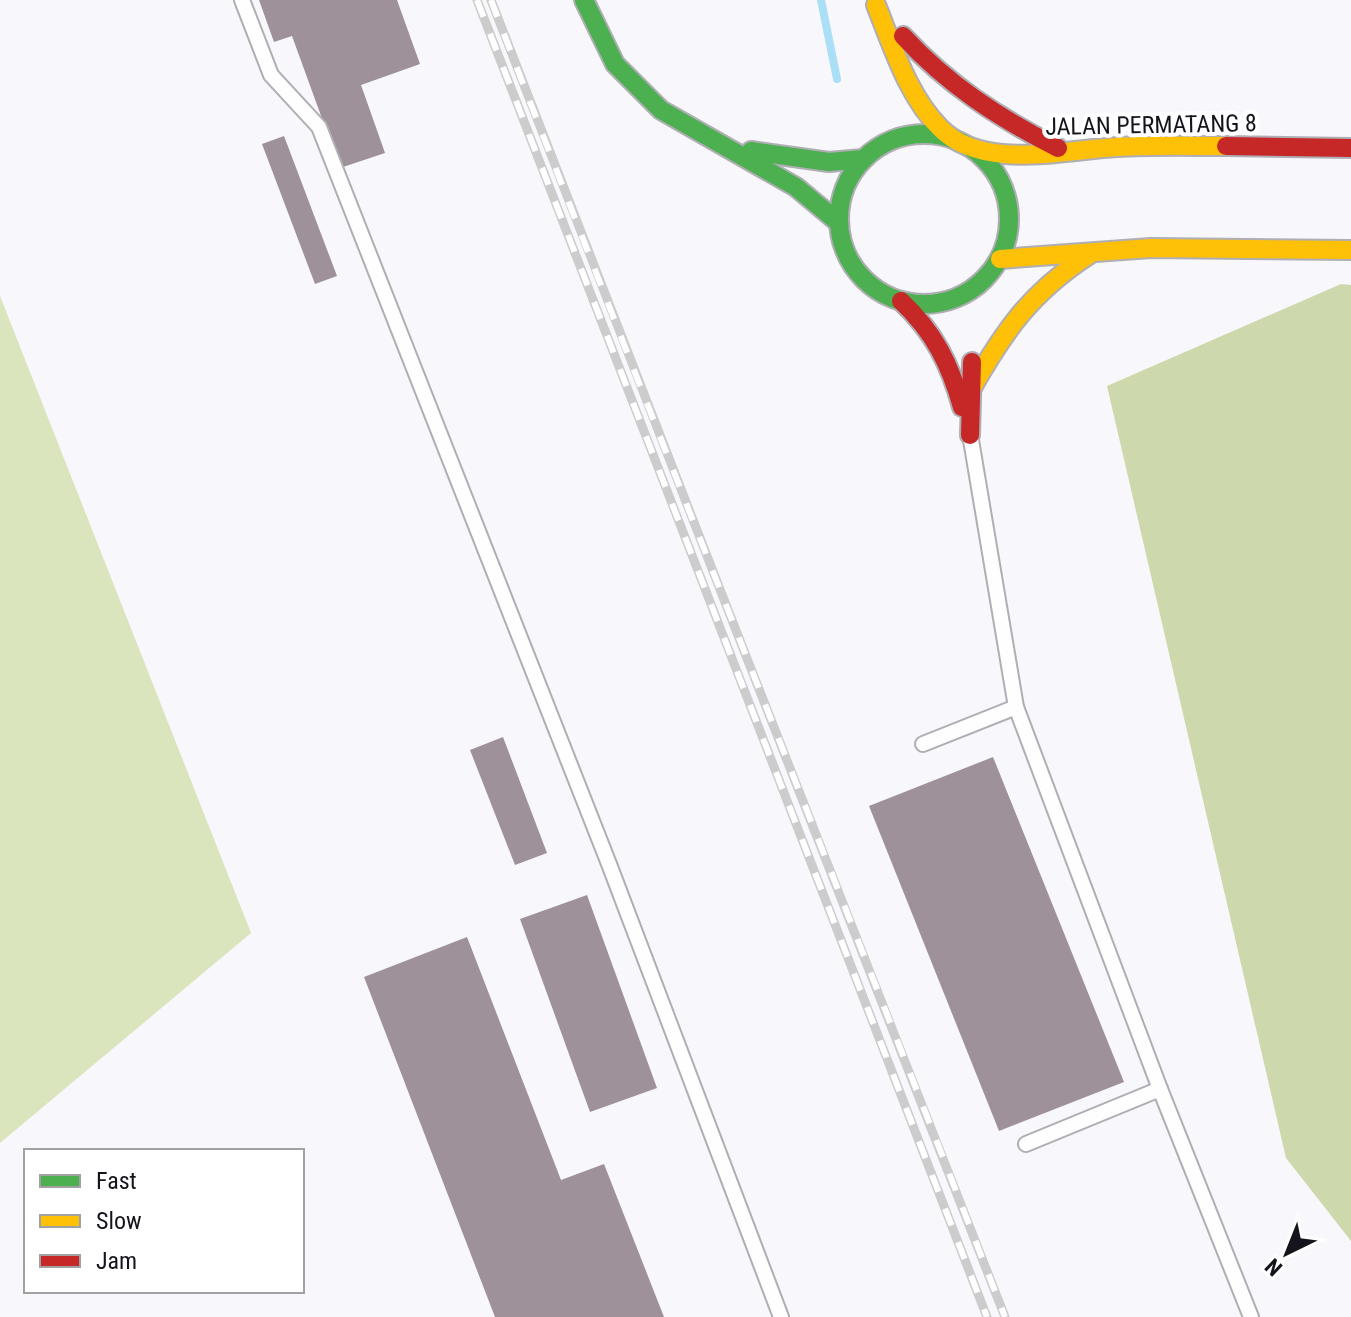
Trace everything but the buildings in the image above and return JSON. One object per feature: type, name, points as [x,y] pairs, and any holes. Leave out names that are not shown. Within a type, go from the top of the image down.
[{"type":"street","points":[[584,0],[615,64],[661,110],[796,187],[838,222]]},
{"type":"street","points":[[875,2],[891,91]]},
{"type":"street","points":[[875,2],[904,71],[930,117],[954,140],[975,152],[992,169],[1004,190],[1009,212],[1007,236],[978,309]]},
{"type":"street","points":[[875,2],[952,87],[986,112],[1059,149]]},
{"type":"street","points":[[880,146],[889,120]]},
{"type":"street","points":[[954,140],[929,134],[903,136],[880,146],[863,159],[842,196],[838,222],[844,249],[857,272],[876,290],[901,301],[925,305],[950,301],[973,289],[996,265],[1093,252],[1151,248],[1351,250]]},
{"type":"street","name":"JALAN PERMATANG 8","points":[[954,140],[995,152],[1137,146],[1351,148]]},
{"type":"street","points":[[726,146],[784,158],[863,159]]},
{"type":"street","points":[[970,391],[1011,319],[1050,278],[1093,252]]},
{"type":"street","points":[[901,301],[926,323],[948,359],[970,435]]},
{"type":"street","points":[[970,435],[974,337]]},
{"type":"lane","points":[[242,0],[271,75],[319,127],[609,864],[781,1317]]},
{"type":"lane","points":[[970,435],[1016,707],[1160,1089],[1251,1317]]},
{"type":"lane","points":[[923,744],[1016,707]]},
{"type":"lane","points":[[1026,1144],[1160,1089]]},
{"type":"green space","points":[[1341,284],[1351,285],[1351,1241],[1286,1158],[1107,386]]},
{"type":"green space","points":[[0,296],[251,933],[0,1143]]},
{"type":"waterway","points":[[821,0],[837,79]]},
{"type":"railway","points":[[477,0],[987,1317]]},
{"type":"railway","points":[[491,0],[1005,1317]]},
{"type":"traffic: fast","points":[[584,0],[615,64],[661,110],[796,187],[838,222]]},
{"type":"traffic: fast","points":[[924,134],[956,141],[984,159],[1002,187],[1009,219],[1002,251],[984,279],[956,297],[924,304],[892,297],[864,279],[846,251],[839,219],[846,187],[864,159],[892,141],[924,134]]},
{"type":"traffic: fast","points":[[751,151],[829,162],[863,159]]},
{"type":"traffic: slow","points":[[876,5],[902,70],[919,101],[940,128],[957,141],[978,150],[1024,155],[1131,146],[1226,146]]},
{"type":"traffic: slow","points":[[1000,259],[1151,248],[1351,250]]},
{"type":"traffic: slow","points":[[970,391],[1007,331],[1035,298],[1090,254]]},
{"type":"traffic: jam","points":[[903,36],[938,70],[975,99],[1058,148]]},
{"type":"traffic: jam","points":[[1226,146],[1351,148]]},
{"type":"traffic: jam","points":[[901,301],[923,325],[939,350],[962,407]]},
{"type":"traffic: jam","points":[[970,435],[972,362]]}]
